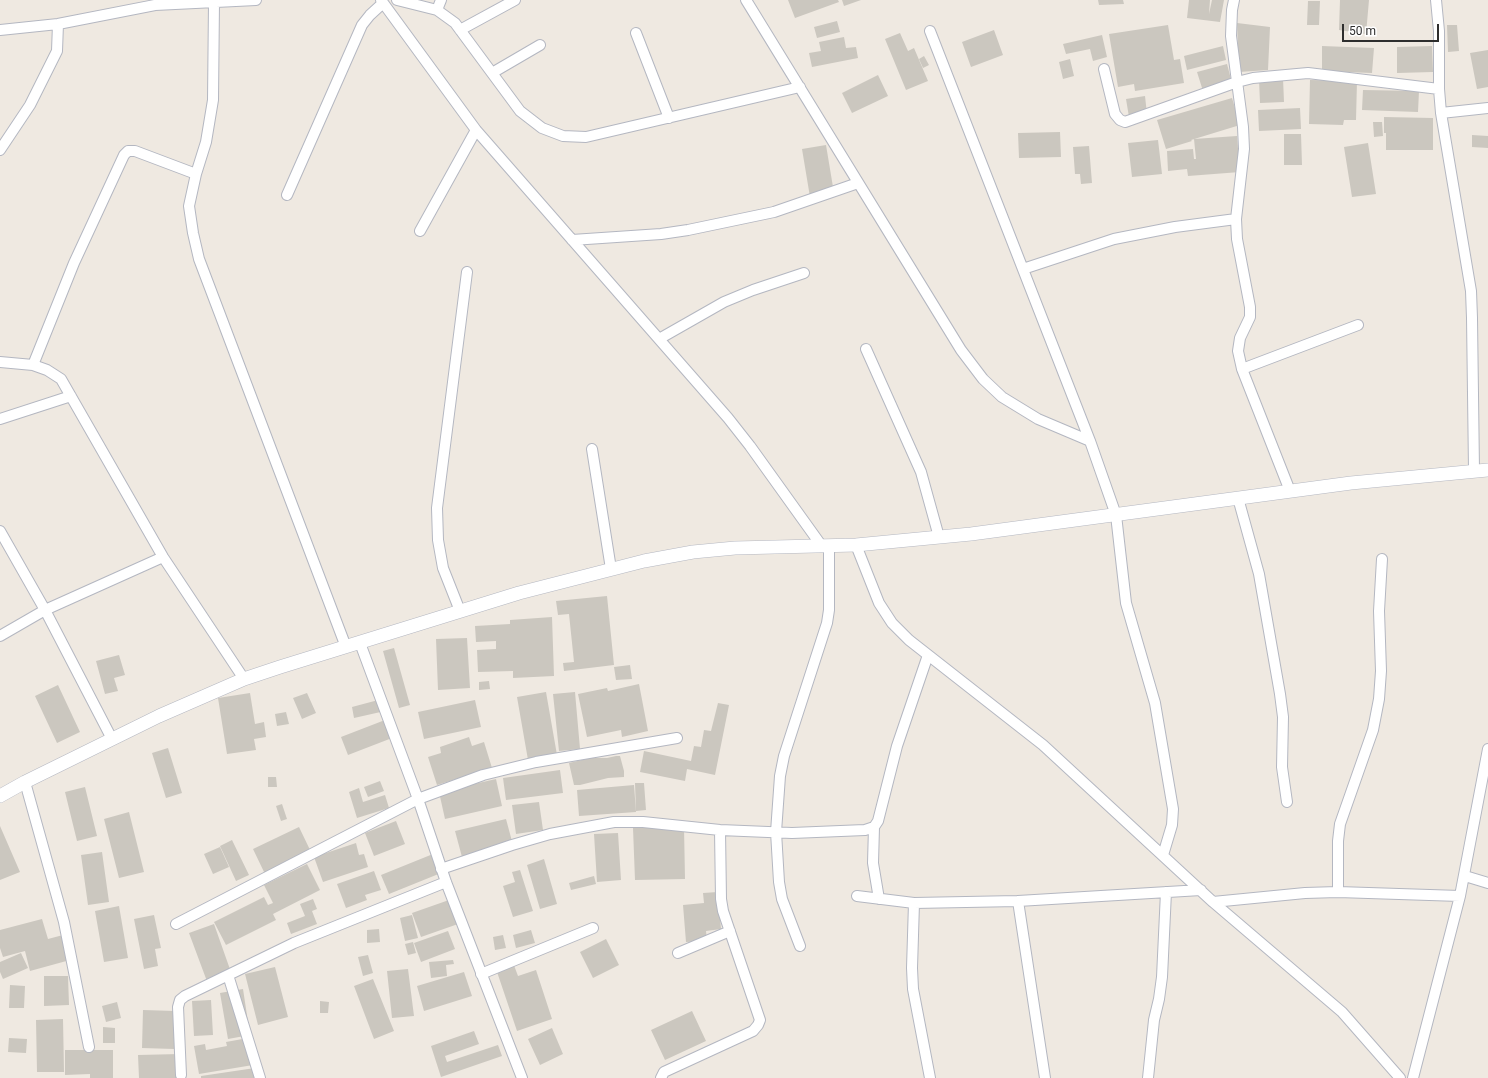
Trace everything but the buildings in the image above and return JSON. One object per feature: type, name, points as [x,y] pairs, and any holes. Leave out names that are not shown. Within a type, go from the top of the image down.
[{"type":"street","points":[[0,30],[58,24],[155,5],[256,0]]},
{"type":"street","points":[[397,0],[439,5],[460,30],[520,111],[542,128],[563,136],[586,137],[800,87]]},
{"type":"street","points":[[460,30],[515,0]]},
{"type":"street","points":[[746,0],[961,350],[983,379],[1002,398],[1038,419],[1090,441]]},
{"type":"street","points":[[1234,0],[1231,36],[1244,127],[1244,149],[1236,219],[1237,239],[1250,307],[1250,317],[1238,346],[1242,369],[1290,492]]},
{"type":"street","points":[[1436,0],[1440,31],[1439,89],[1441,113],[1471,292],[1474,470]]},
{"type":"street","points":[[287,195],[362,25],[382,1],[476,130],[728,418],[825,545],[830,610],[784,756],[780,776],[776,832],[779,882],[782,899],[800,946]]},
{"type":"street","points":[[214,2],[213,100],[206,142],[196,174],[190,206],[192,232],[199,259],[346,647]]},
{"type":"street","points":[[0,150],[30,105],[57,51],[58,24]]},
{"type":"street","points":[[930,31],[1090,441],[1116,515],[1126,603],[1155,703],[1173,809],[1172,825],[1163,855]]},
{"type":"street","points":[[636,33],[669,118]]},
{"type":"street","points":[[492,73],[540,45]]},
{"type":"street","points":[[1104,69],[1115,114],[1120,120],[1125,122],[1237,82],[1253,78],[1308,73],[1439,89]]},
{"type":"street","points":[[1441,113],[1488,108]]},
{"type":"street","points":[[420,231],[476,130]]},
{"type":"street","points":[[32,365],[74,263],[124,155],[128,152],[135,152],[196,174]]},
{"type":"street","points":[[572,240],[661,234],[688,230],[774,212],[858,183]]},
{"type":"street","points":[[1023,269],[1114,239],[1175,227],[1236,219]]},
{"type":"street","points":[[460,611],[443,568],[438,540],[437,508],[467,272]]},
{"type":"street","points":[[659,339],[724,302],[752,290],[804,273]]},
{"type":"street","points":[[1242,369],[1358,325]]},
{"type":"street","points":[[866,349],[921,472],[939,537]]},
{"type":"street","points":[[0,362],[32,365],[47,370],[61,379],[163,557],[244,679]]},
{"type":"street","points":[[0,419],[71,396]]},
{"type":"street","points":[[592,449],[612,569]]},
{"type":"street","points":[[0,796],[25,782],[159,716],[244,679],[518,593],[644,561],[693,552],[735,548],[856,545],[939,537],[1351,483],[1474,470],[1488,470]]},
{"type":"street","points":[[1238,498],[1259,574],[1280,694],[1282,717],[1282,767],[1287,802]]},
{"type":"street","points":[[0,531],[45,610],[112,739]]},
{"type":"street","points":[[856,545],[879,603],[892,624],[928,655],[1043,745],[1213,902],[1342,1012],[1400,1078]]},
{"type":"street","points":[[0,636],[45,610],[163,557]]},
{"type":"street","points":[[1338,892],[1338,841],[1340,824],[1373,730],[1379,699],[1381,671],[1379,611],[1382,559]]},
{"type":"street","points":[[360,643],[418,799],[441,869],[522,1078]]},
{"type":"street","points":[[879,899],[873,864],[874,827],[878,821],[897,746],[928,655]]},
{"type":"street","points":[[176,924],[418,799],[483,775],[536,762],[677,738]]},
{"type":"street","points":[[1413,1078],[1460,896],[1488,749]]},
{"type":"street","points":[[25,782],[64,922],[89,1047]]},
{"type":"street","points":[[441,869],[550,834],[614,822],[643,822],[720,830],[792,833],[865,830],[874,827]]},
{"type":"street","points":[[661,1078],[664,1072],[753,1031],[760,1020],[730,931],[721,899],[720,830]]},
{"type":"street","points":[[1464,876],[1488,883]]},
{"type":"street","points":[[181,1075],[178,1007],[180,1000],[184,996],[294,943],[446,882]]},
{"type":"street","points":[[857,896],[914,903],[1018,901],[1201,890]]},
{"type":"street","points":[[1148,1078],[1154,1020],[1162,977],[1166,892]]},
{"type":"street","points":[[1213,902],[1305,893],[1338,892],[1460,896]]},
{"type":"street","points":[[1018,901],[1045,1078]]},
{"type":"street","points":[[914,903],[913,989],[930,1078]]},
{"type":"street","points":[[481,974],[592,928]]},
{"type":"street","points":[[678,953],[730,931]]},
{"type":"street","points":[[228,975],[260,1078]]}]
